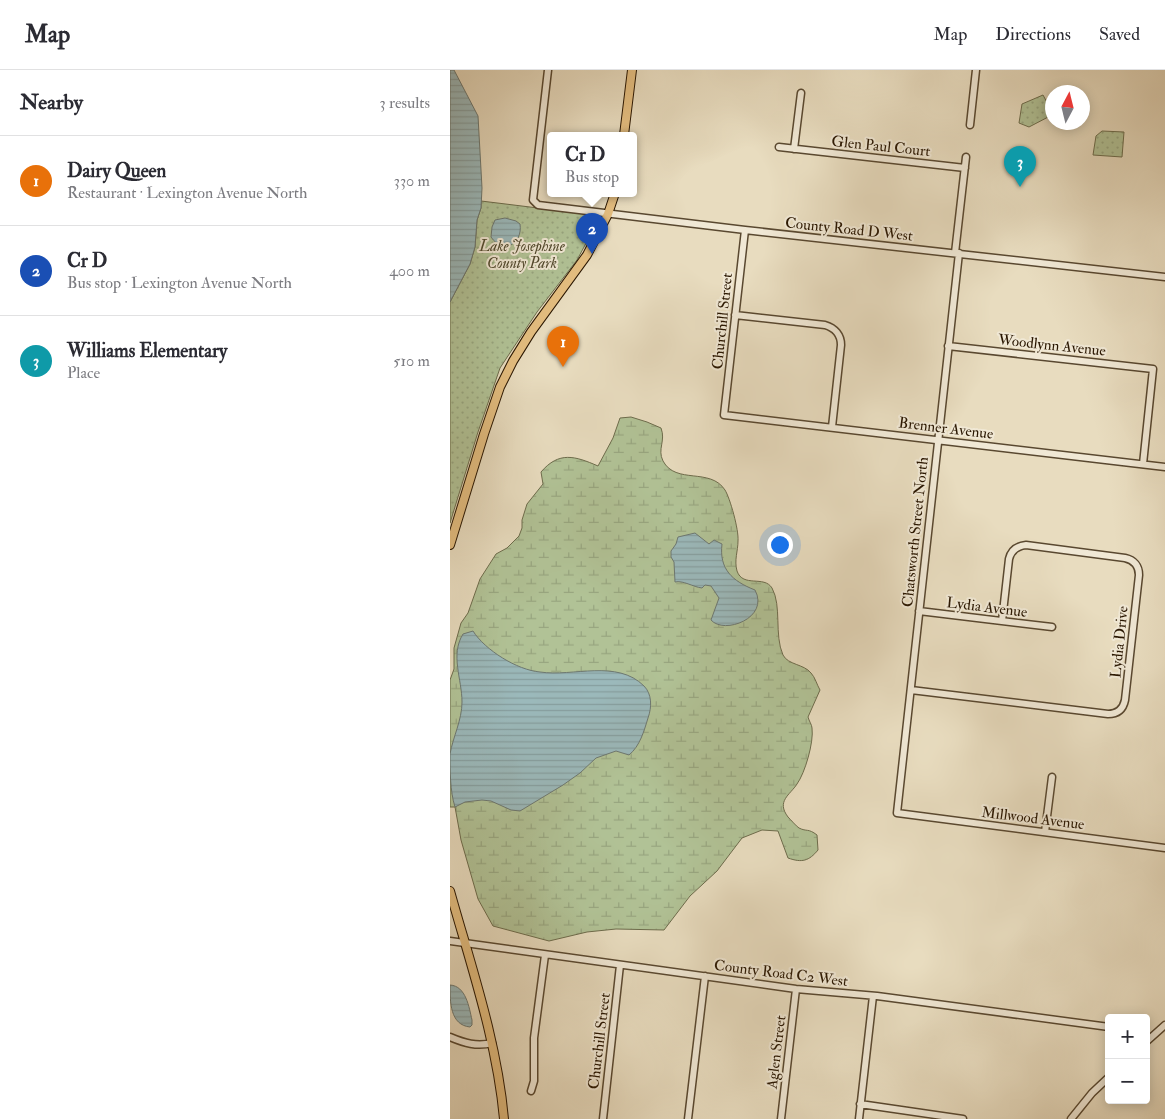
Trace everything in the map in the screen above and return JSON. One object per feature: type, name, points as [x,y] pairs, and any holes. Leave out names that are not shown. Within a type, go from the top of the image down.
[{"type":"main road","points":[[624,132],[632,70]]},
{"type":"main road","points":[[450,545],[489,417],[506,375],[534,327],[584,260],[608,214],[614,197]]},
{"type":"main road","points":[[450,891],[492,1043],[504,1119]]},
{"type":"street","name":"County Road D West","points":[[548,70],[532,200],[538,205],[745,230],[1165,276]]},
{"type":"street","points":[[970,125],[976,70]]},
{"type":"street","points":[[794,149],[801,93]]},
{"type":"street","name":"Glen Paul Court","points":[[779,147],[965,168]]},
{"type":"street","name":"Chatsworth Street North","points":[[898,813],[948,346],[966,157]]},
{"type":"street","name":"Churchill Street","points":[[724,415],[745,230]]},
{"type":"street","points":[[735,315],[825,325],[837,332],[841,345],[832,427]]},
{"type":"street","name":"Woodlynn Avenue","points":[[948,346],[1154,369],[1143,464]]},
{"type":"street","name":"Brenner Avenue","points":[[724,415],[1165,467]]},
{"type":"street","name":"Lydia Drive","points":[[911,690],[1108,714],[1113,714],[1121,709],[1125,700],[1139,575],[1134,562],[1126,558],[1026,545],[1019,546],[1012,551],[1009,559],[1002,621]]},
{"type":"street","name":"Lydia Avenue","points":[[919,611],[1052,627]]},
{"type":"street","points":[[1045,832],[1052,777]]},
{"type":"street","name":"Millwood Avenue","points":[[898,813],[1165,848]]},
{"type":"street","name":"County Road C2 West","points":[[450,941],[796,989],[873,996],[1105,1027]]},
{"type":"street","points":[[531,1091],[534,1081],[534,1038],[545,955]]},
{"type":"street","name":"Churchill Street","points":[[603,1119],[620,965]]},
{"type":"street","points":[[688,1119],[705,976]]},
{"type":"street","name":"Aglen Street","points":[[781,1119],[796,989]]},
{"type":"street","points":[[858,1119],[873,996]]},
{"type":"street","points":[[1150,1038],[1165,1025]]},
{"type":"street","points":[[450,1037],[469,1044],[484,1045],[492,1043]]},
{"type":"street","points":[[1071,1119],[1105,1081]]},
{"type":"street","points":[[860,1104],[963,1119]]},
{"type":"green space","points":[[1043,95],[1045,99],[1045,119],[1029,127],[1019,123],[1022,104]]},
{"type":"green space","points":[[1102,131],[1124,132],[1122,157],[1093,155],[1096,136]]},
{"type":"green space","name":"Lake Josephine County Park","points":[[481,201],[595,215],[598,221],[577,260],[537,312],[500,368],[450,523],[450,302],[470,264],[475,247],[477,220]]},
{"type":"green space","points":[[631,417],[661,428],[663,437],[661,457],[669,468],[684,475],[711,479],[719,483],[725,490],[732,507],[737,530],[737,571],[744,579],[764,582],[772,588],[777,603],[779,639],[783,655],[788,661],[808,670],[814,677],[820,690],[808,717],[812,727],[812,734],[806,765],[797,784],[785,799],[783,807],[788,817],[798,827],[817,835],[818,850],[805,860],[788,858],[778,831],[762,830],[742,838],[717,871],[690,896],[664,930],[616,929],[587,932],[549,941],[493,926],[478,899],[461,840],[455,807],[450,807],[450,680],[454,669],[454,648],[461,623],[468,613],[480,579],[496,554],[507,548],[519,536],[527,504],[543,484],[541,472],[554,461],[568,457],[598,466],[613,438],[620,418]]},
{"type":"water","points":[[450,70],[454,70],[478,116],[482,188],[475,247],[470,264],[450,302]]},
{"type":"water","points":[[505,218],[520,224],[520,231],[515,242],[506,246],[496,242],[491,237],[495,220]]},
{"type":"water","points":[[695,533],[709,544],[714,540],[722,544],[723,560],[729,573],[740,583],[755,590],[758,600],[756,609],[744,621],[725,626],[717,624],[711,620],[719,598],[711,586],[705,585],[702,588],[675,582],[674,562],[671,557],[671,551],[678,537]]},
{"type":"water","points":[[473,631],[493,652],[512,663],[531,670],[553,673],[608,671],[621,673],[633,678],[647,689],[650,701],[646,723],[636,747],[629,755],[616,751],[596,758],[563,785],[520,811],[511,810],[491,801],[482,800],[465,802],[455,807],[451,788],[450,754],[462,709],[457,650],[463,634]]},
{"type":"water","points":[[450,985],[460,989],[466,998],[472,1020],[470,1027],[458,1022],[452,1012]]},
{"type":"place","name":"Williams Elementary","points":[[1020,187]]},
{"type":"place","name":"Cr D","points":[[592,254]]},
{"type":"place","name":"Dairy Queen","points":[[563,367]]}]
